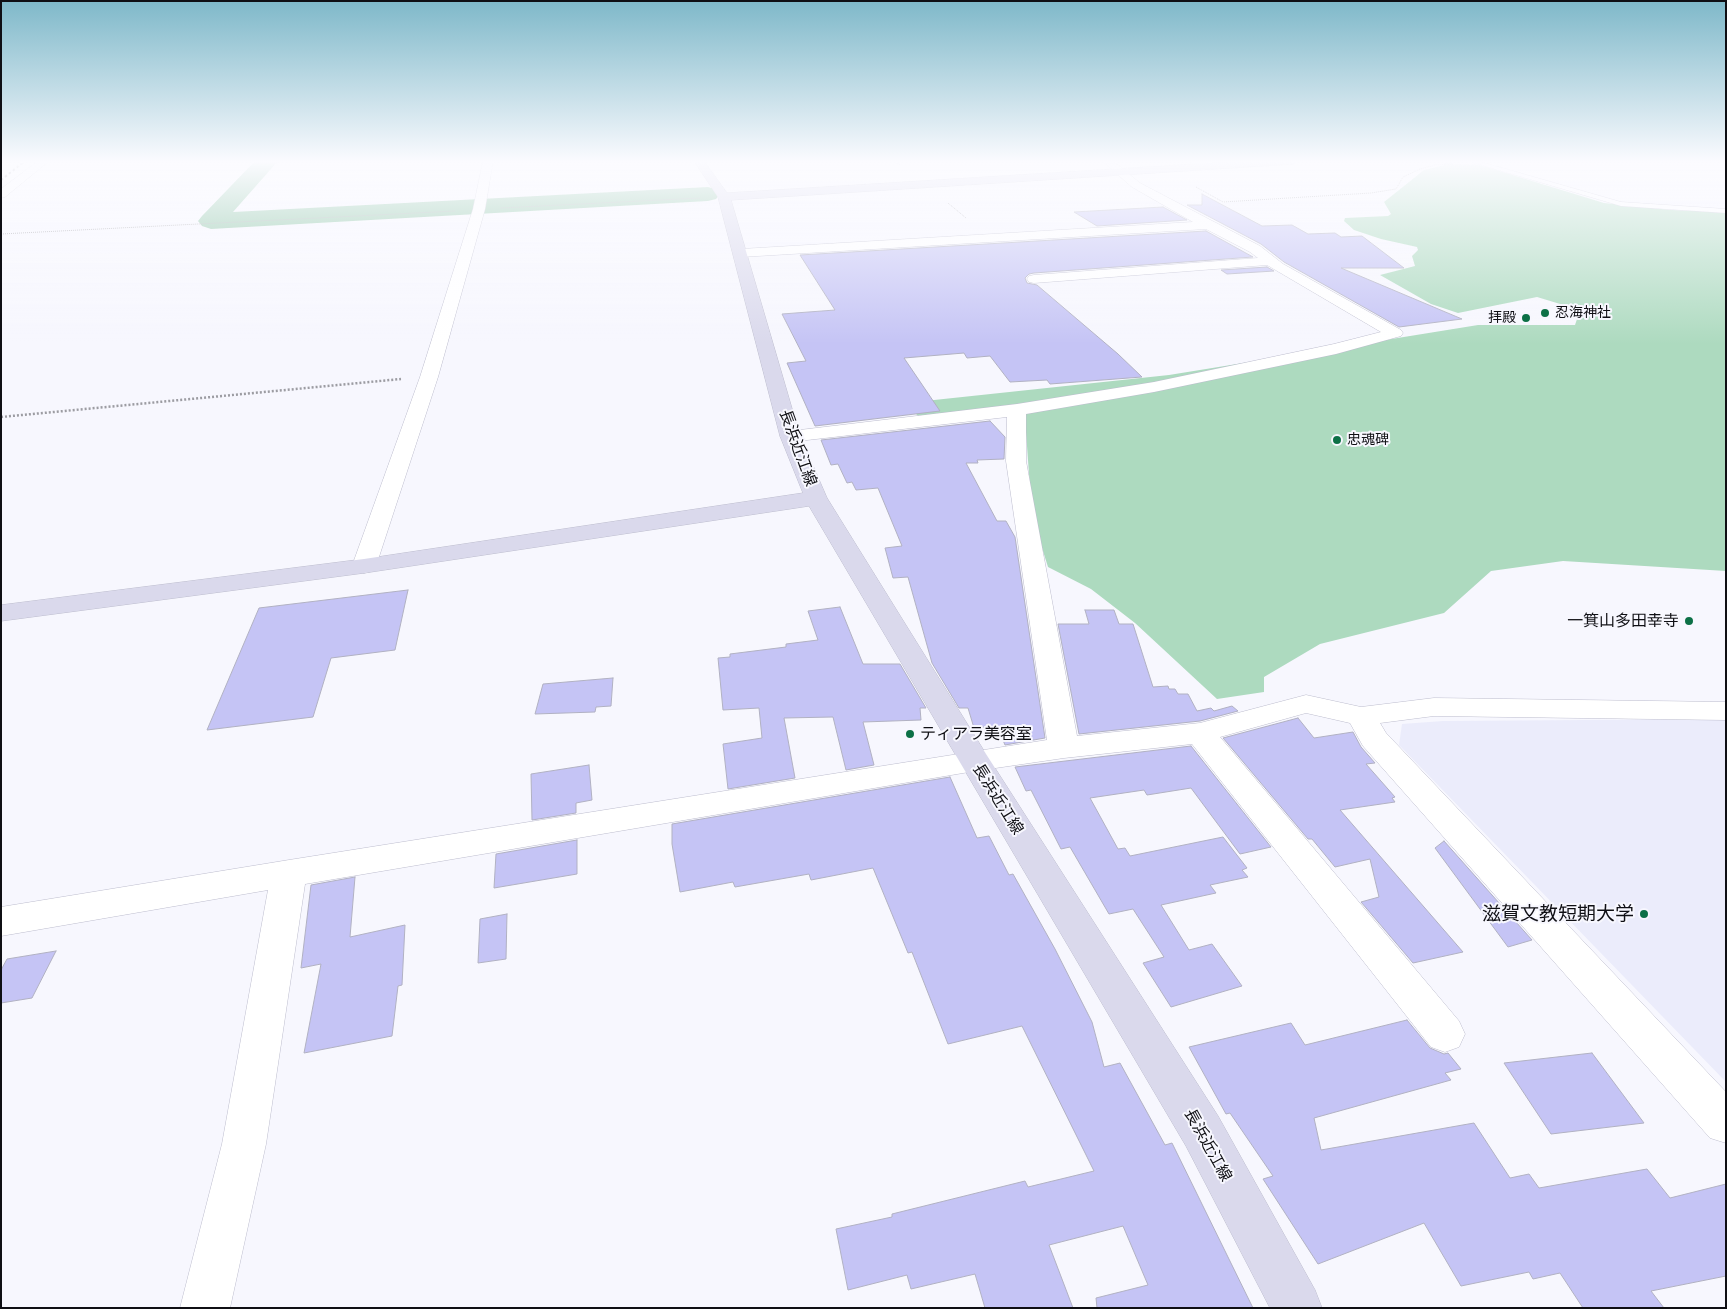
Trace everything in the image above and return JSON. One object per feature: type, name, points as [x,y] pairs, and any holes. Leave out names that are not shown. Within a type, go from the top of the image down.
[{"type":"main road","name":"長浜近江線","points":[[731,222],[790,436],[816,498],[1202,1131],[1297,1308]]},
{"type":"main road","points":[[1,613],[364,566],[816,498]]},
{"type":"street","points":[[364,566],[429,377],[476,222]]},
{"type":"street","points":[[790,436],[1017,410],[1154,387],[1336,350],[1395,333],[1278,268],[1255,249],[1204,222]]},
{"type":"street","points":[[741,254],[990,237],[1006,238],[1210,225]]},
{"type":"street","points":[[1034,279],[1270,261]]},
{"type":"street","points":[[1017,410],[1016,461],[1064,748]]},
{"type":"street","points":[[1,922],[975,761],[1064,748],[1200,734],[1306,704],[1361,716],[1434,707],[1726,711]]},
{"type":"street","points":[[1361,716],[1374,739],[1726,1123]]},
{"type":"street","points":[[1200,734],[1445,1034]]},
{"type":"street","points":[[205,1308],[244,1144],[289,873]]},
{"type":"path","points":[[1,234],[220,222]]},
{"type":"path","points":[[971,222],[990,237]]},
{"type":"path","points":[[1,416],[429,377]]},
{"type":"shaded area","name":"滋賀文教短期大学","points":[[1726,719],[1726,1082],[1399,745],[1402,724],[1443,721]]},
{"type":"green space","points":[[1345,222],[1726,222],[1726,571],[1563,561],[1491,571],[1444,613],[1320,644],[1264,677],[1264,692],[1217,699],[1135,623],[1091,589],[1048,567],[1032,516],[1024,404],[918,416],[906,403],[1169,375],[1478,325],[1575,325],[1580,310],[1537,297],[1458,313],[1431,304],[1380,275],[1415,266],[1412,256],[1418,250],[1417,247],[1381,239],[1354,230]]},
{"type":"building","points":[[1091,222],[1156,222],[1097,226]]},
{"type":"building","points":[[1219,222],[1255,222],[1262,226],[1292,225],[1308,234],[1335,233],[1341,237],[1362,236],[1404,268],[1341,268],[1462,319],[1399,327],[1284,262],[1261,244]]},
{"type":"building","points":[[1206,231],[1253,257],[1034,273],[1029,274],[1025,278],[1027,283],[1037,285],[1142,377],[1050,384],[1047,380],[1010,382],[990,356],[967,358],[964,353],[904,358],[940,411],[815,426],[787,363],[806,361],[782,314],[835,310],[800,255]]},
{"type":"building","points":[[1267,267],[1274,271],[1227,274],[1221,270]]},
{"type":"building","points":[[990,421],[1005,437],[1004,459],[977,460],[978,463],[966,463],[997,521],[1006,521],[1015,537],[1045,738],[1005,745],[997,726],[974,728],[968,708],[959,708],[932,663],[908,577],[893,578],[885,548],[902,546],[878,488],[856,490],[852,482],[847,483],[838,464],[831,465],[821,440]]},
{"type":"building","points":[[408,590],[395,650],[331,658],[313,717],[207,730],[259,608]]},
{"type":"building","points":[[840,607],[863,664],[900,664],[926,708],[920,708],[921,720],[863,722],[874,765],[846,770],[833,717],[784,718],[795,778],[728,789],[723,744],[762,738],[759,708],[723,710],[718,658],[730,657],[730,654],[786,647],[786,644],[818,640],[808,611]]},
{"type":"building","points":[[1085,610],[1114,610],[1119,624],[1133,624],[1153,687],[1168,686],[1169,689],[1175,689],[1178,694],[1188,694],[1197,711],[1211,708],[1214,711],[1232,706],[1238,711],[1200,721],[1079,734],[1058,624],[1089,624]]},
{"type":"building","points":[[613,678],[611,706],[596,707],[595,712],[535,714],[543,684]]},
{"type":"building","points":[[1298,718],[1314,738],[1353,732],[1361,747],[1375,763],[1366,764],[1395,797],[1392,798],[1395,802],[1340,810],[1463,952],[1413,963],[1361,902],[1379,897],[1370,859],[1335,867],[1312,839],[1308,839],[1223,738]]},
{"type":"building","points":[[1191,746],[1271,847],[1240,854],[1191,788],[1147,795],[1144,790],[1090,798],[1118,849],[1125,848],[1130,856],[1223,837],[1247,868],[1242,870],[1248,877],[1210,885],[1216,893],[1161,905],[1189,950],[1212,944],[1242,986],[1171,1007],[1143,963],[1164,957],[1133,909],[1109,914],[1070,847],[1061,849],[1031,790],[1026,791],[1015,767]]},
{"type":"building","points":[[589,765],[592,800],[576,803],[576,813],[532,820],[531,774]]},
{"type":"building","points":[[950,777],[977,838],[989,836],[1009,875],[1013,874],[1055,949],[1092,1022],[1104,1067],[1120,1063],[1165,1145],[1172,1143],[1253,1308],[1097,1308],[1096,1298],[1148,1285],[1123,1226],[1049,1245],[1073,1308],[985,1308],[975,1274],[911,1289],[907,1275],[848,1290],[836,1229],[892,1217],[892,1214],[1025,1181],[1028,1187],[1094,1171],[1022,1026],[948,1044],[912,952],[908,953],[873,868],[811,880],[809,874],[735,887],[733,882],[680,892],[672,844],[672,824]]},
{"type":"building","points":[[577,840],[577,874],[494,888],[496,854]]},
{"type":"building","points":[[1444,841],[1532,940],[1508,947],[1435,848]]},
{"type":"building","points":[[355,877],[350,937],[405,925],[402,985],[398,986],[392,1036],[304,1053],[321,964],[301,968],[311,885]]},
{"type":"building","points":[[507,914],[506,959],[478,963],[480,919]]},
{"type":"building","points":[[56,951],[32,998],[1,1003],[1,970],[7,959]]},
{"type":"building","points":[[1407,1020],[1430,1048],[1444,1054],[1448,1053],[1461,1069],[1445,1073],[1451,1080],[1314,1118],[1321,1150],[1474,1123],[1510,1178],[1529,1174],[1539,1188],[1647,1169],[1670,1198],[1726,1184],[1726,1276],[1651,1291],[1664,1308],[1583,1308],[1560,1273],[1533,1279],[1529,1272],[1461,1286],[1424,1223],[1318,1264],[1263,1179],[1273,1176],[1230,1113],[1226,1114],[1189,1047],[1291,1023],[1305,1045]]},
{"type":"building","points":[[1592,1053],[1644,1123],[1551,1134],[1504,1063]]},
{"type":"place","name":"忍海神社","points":[[1545,313]]},
{"type":"place","name":"拝殿","points":[[1526,318]]},
{"type":"place","name":"忠魂碑","points":[[1337,440]]},
{"type":"place","name":"一箕山多田幸寺","points":[[1689,621]]},
{"type":"place","name":"ティアラ美容室","points":[[910,734]]},
{"type":"place","name":"滋賀文教短期大学","points":[[1644,914]]}]
